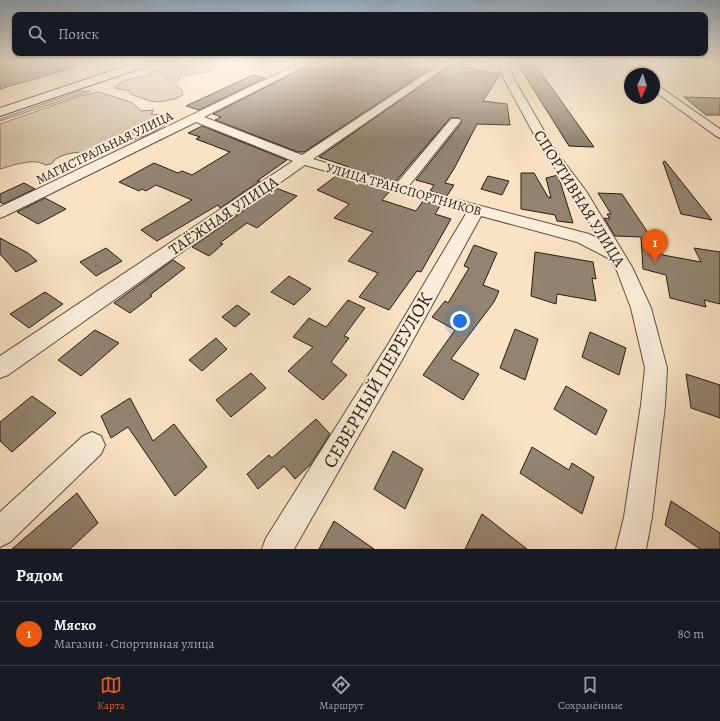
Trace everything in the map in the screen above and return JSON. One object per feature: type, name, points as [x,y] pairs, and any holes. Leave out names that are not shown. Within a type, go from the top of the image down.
[{"type":"main road","points":[[0,112],[70,89]]},
{"type":"street","name":"МАГИСТРАЛЬНАЯ УЛИЦА","points":[[0,212],[255,89]]},
{"type":"street","name":"ТАЁЖНАЯ УЛИЦА","points":[[0,368],[410,89]]},
{"type":"street","name":"СПОРТИВНАЯ УЛИЦА","points":[[514,89],[549,151],[579,191],[614,254],[626,271],[641,308],[656,368],[654,404],[638,517],[631,549]]},
{"type":"street","points":[[660,90],[720,134]]},
{"type":"street","name":"УЛИЦА ТРАНСПОРТНИКОВ","points":[[196,118],[303,160],[399,189],[583,238],[614,254]]},
{"type":"street","points":[[399,189],[455,121]]},
{"type":"street","name":"СЕВЕРНЫЙ ПЕРЕУЛОК","points":[[277,549],[395,352],[476,210]]},
{"type":"street","points":[[0,532],[92,445]]},
{"type":"shaded area","points":[[117,89],[180,89],[183,95],[174,99],[160,102],[150,101],[130,94],[130,91]]},
{"type":"shaded area","points":[[80,91],[90,91],[0,121],[0,119]]},
{"type":"shaded area","points":[[99,92],[133,103],[141,111],[154,110],[151,114],[172,117],[166,120],[167,124],[144,137],[85,154],[78,155],[78,152],[66,154],[51,164],[45,165],[41,163],[29,162],[0,169],[0,124],[80,96]]},
{"type":"building","points":[[224,89],[243,89],[199,110],[186,106]]},
{"type":"building","points":[[263,89],[400,89],[304,152],[298,152],[215,120],[221,117],[213,114]]},
{"type":"building","points":[[416,89],[491,89],[483,101],[507,104],[510,125],[477,124],[445,183],[454,185],[447,196],[430,191],[434,185],[416,180],[462,122],[459,118],[450,118],[395,182],[347,168],[349,167],[319,157]]},
{"type":"building","points":[[533,89],[552,89],[594,147],[569,146]]},
{"type":"building","points":[[684,97],[720,98],[720,115],[706,115]]},
{"type":"building","points":[[202,126],[287,160],[257,181],[260,181],[220,208],[218,205],[157,241],[141,230],[192,200],[156,185],[146,191],[142,189],[139,191],[119,182],[154,163],[178,173],[182,171],[192,175],[230,152],[196,139],[200,137],[188,133]]},
{"type":"building","points":[[665,161],[712,220],[681,214],[663,162]]},
{"type":"building","points":[[521,173],[534,173],[548,197],[551,198],[546,178],[558,175],[573,223],[557,221],[555,215],[521,209]]},
{"type":"building","points":[[336,176],[390,191],[382,200],[416,211],[423,201],[440,206],[435,214],[451,219],[421,272],[417,271],[389,310],[359,297],[378,273],[348,261],[373,232],[334,218],[349,204],[317,190]]},
{"type":"building","points":[[488,176],[509,181],[502,195],[481,189]]},
{"type":"building","points":[[24,183],[35,189],[3,204],[0,202],[0,194]]},
{"type":"building","points":[[276,188],[297,196],[257,228],[247,223],[220,243],[223,244],[209,256],[192,247]]},
{"type":"building","points":[[598,193],[622,194],[663,255],[701,262],[694,248],[720,252],[720,304],[704,300],[706,307],[670,298],[666,275],[643,269],[641,237],[615,236],[604,218],[610,219],[607,214],[611,214]]},
{"type":"building","points":[[45,198],[66,209],[38,224],[17,212]]},
{"type":"building","points":[[0,238],[28,253],[37,261],[16,272],[0,254]]},
{"type":"building","points":[[474,245],[497,253],[483,285],[499,291],[494,302],[451,359],[479,374],[463,400],[423,375],[455,330],[432,317],[445,301],[448,303],[469,268],[464,266]]},
{"type":"building","points":[[106,248],[122,261],[96,276],[80,262]]},
{"type":"building","points":[[535,252],[593,262],[596,279],[592,278],[596,301],[557,294],[556,304],[531,296]]},
{"type":"building","points":[[173,260],[185,268],[150,295],[152,296],[130,313],[114,303]]},
{"type":"building","points":[[289,276],[311,289],[294,305],[271,292]]},
{"type":"building","points":[[45,292],[63,304],[29,328],[10,314]]},
{"type":"building","points":[[348,300],[365,308],[344,336],[349,338],[331,362],[347,375],[323,400],[288,371],[313,347],[293,337],[309,318],[326,327]]},
{"type":"building","points":[[237,305],[250,314],[235,327],[222,317]]},
{"type":"building","points":[[515,329],[538,339],[525,380],[500,368]]},
{"type":"building","points":[[95,330],[119,343],[81,376],[58,360]]},
{"type":"building","points":[[590,332],[626,348],[619,375],[582,357]]},
{"type":"building","points":[[216,338],[227,349],[202,371],[189,360]]},
{"type":"building","points":[[251,373],[266,388],[231,417],[216,400]]},
{"type":"building","points":[[686,374],[720,385],[720,418],[691,408]]},
{"type":"building","points":[[566,386],[607,410],[596,435],[554,409]]},
{"type":"building","points":[[32,396],[56,413],[12,452],[0,441],[0,422]]},
{"type":"building","points":[[130,398],[153,441],[174,424],[207,467],[175,496],[128,427],[111,438],[101,416]]},
{"type":"building","points":[[316,419],[330,434],[310,465],[295,479],[284,466],[258,489],[247,474],[269,455],[272,458]]},
{"type":"building","points":[[532,447],[569,470],[572,463],[594,477],[582,514],[520,473]]},
{"type":"building","points":[[393,451],[423,469],[405,509],[374,489]]},
{"type":"building","points":[[77,493],[98,523],[70,549],[12,549]]},
{"type":"building","points":[[671,501],[720,533],[720,549],[700,549],[665,525]]},
{"type":"building","points":[[482,514],[527,549],[465,549]]},
{"type":"building","points":[[334,521],[374,549],[319,549]]},
{"type":"place","name":"Мяско","points":[[655,262]]}]
